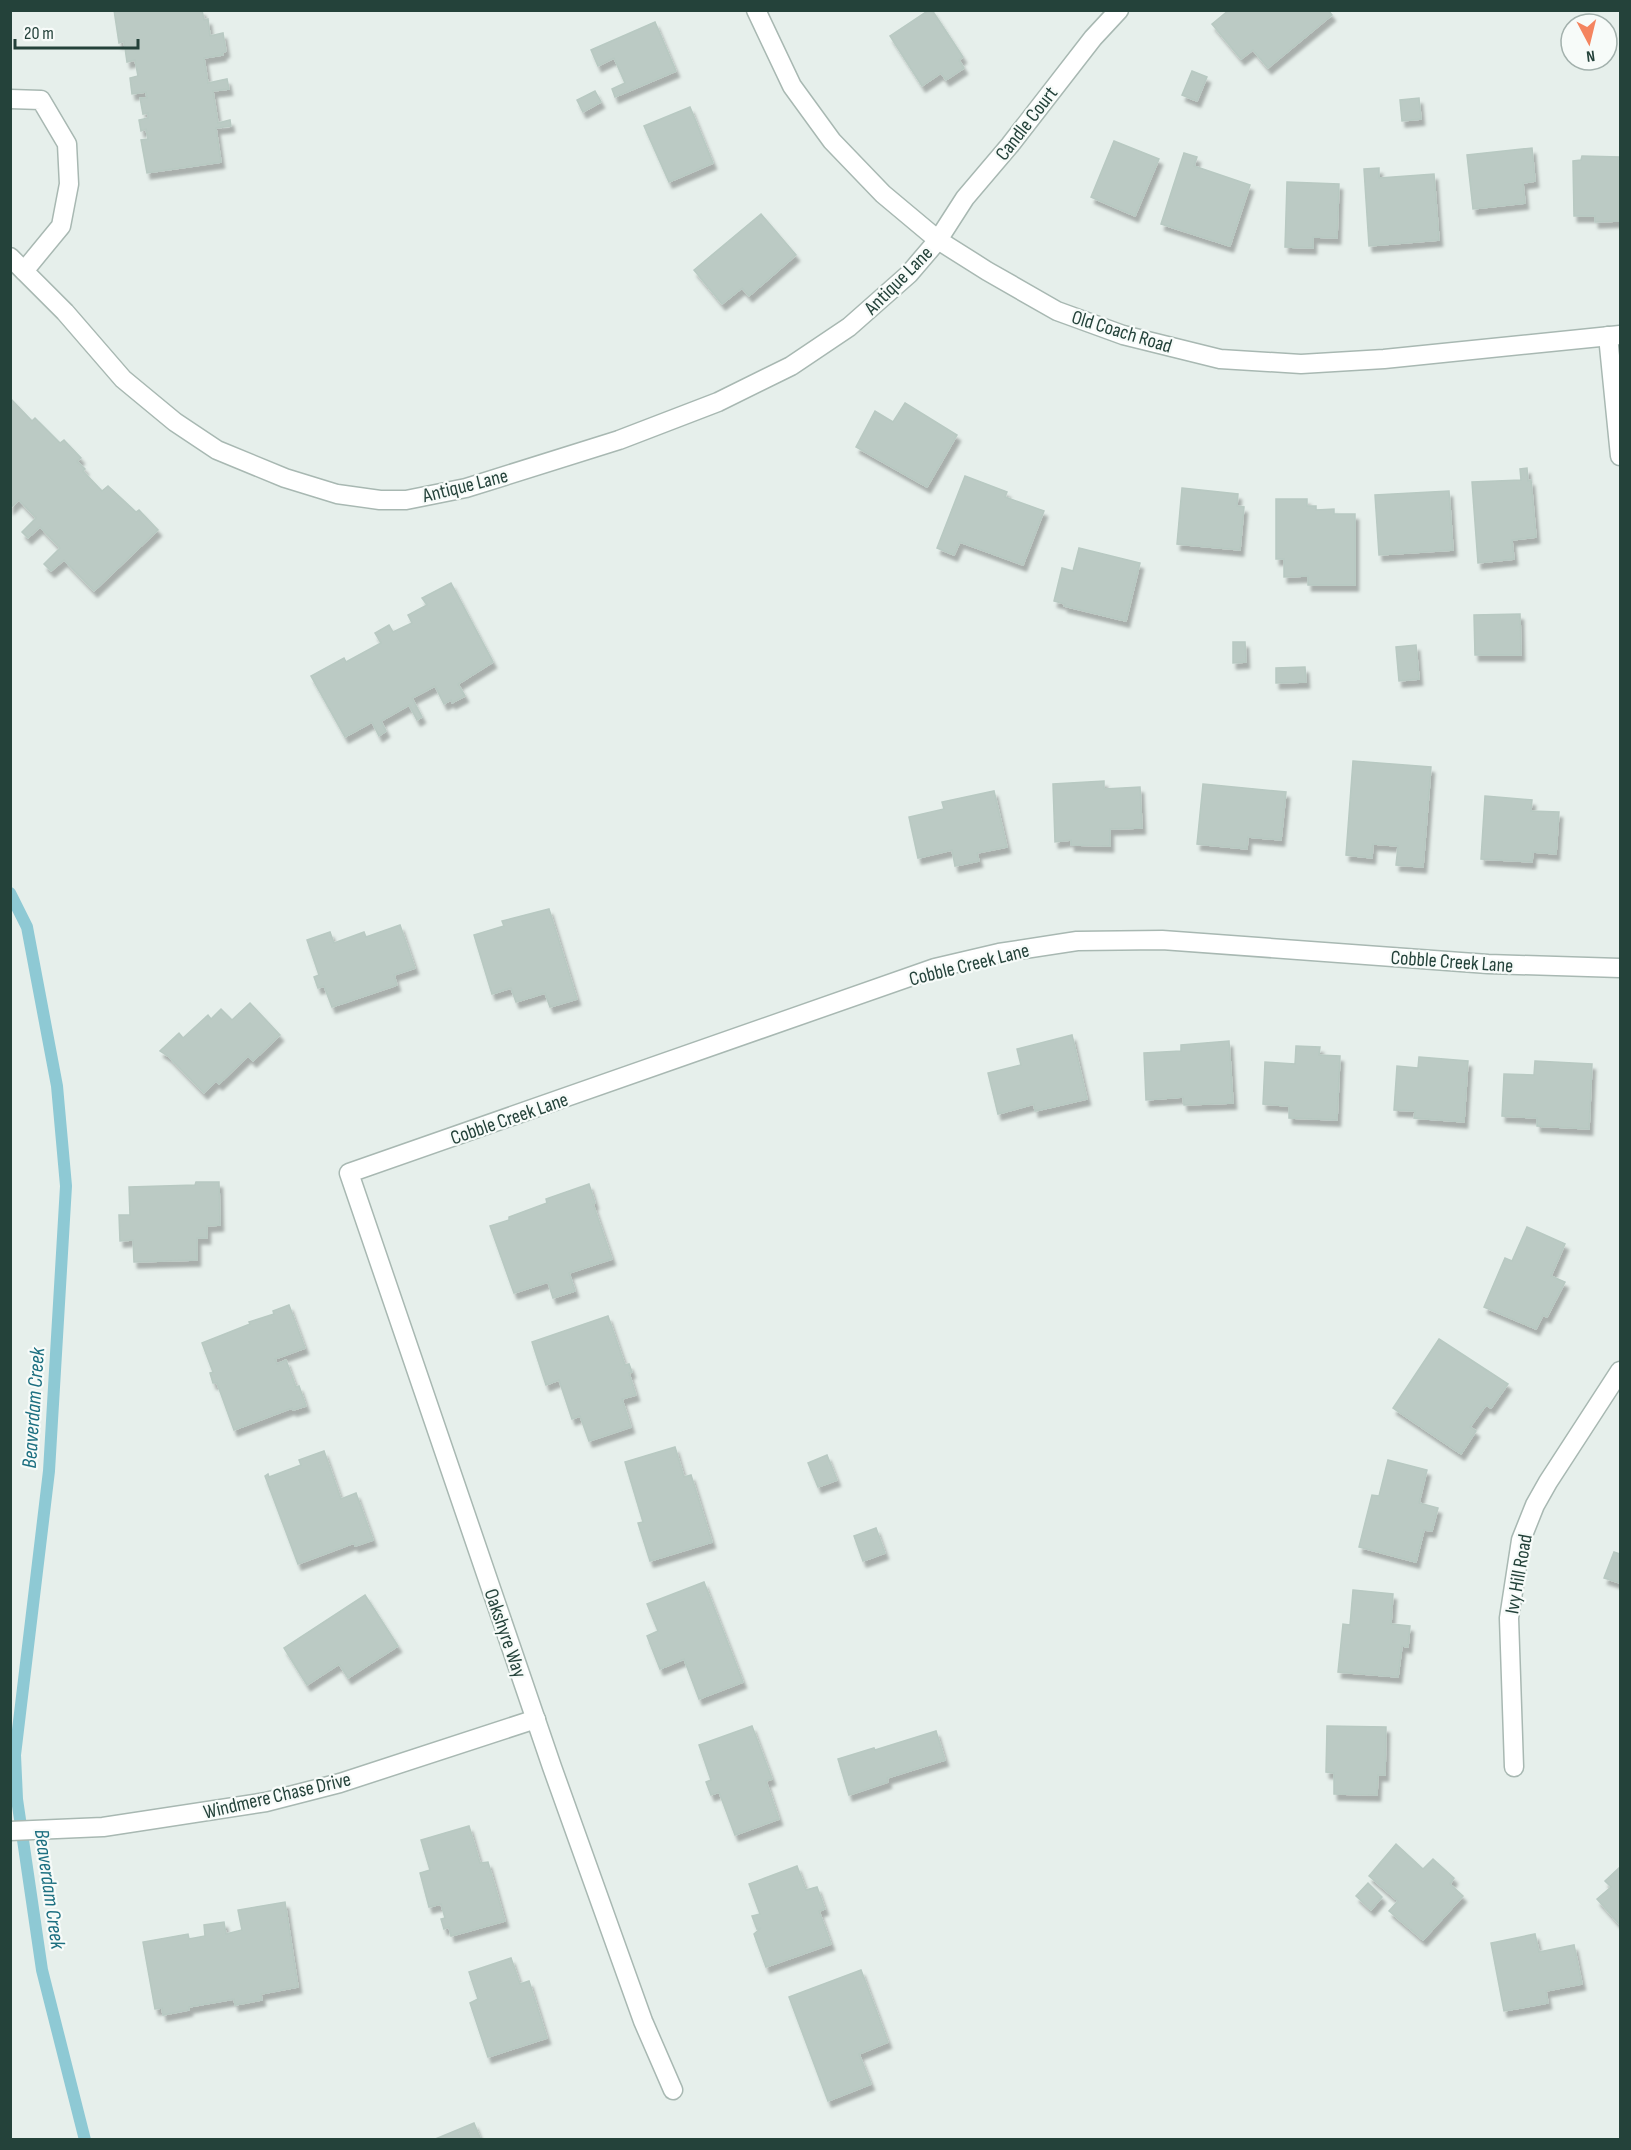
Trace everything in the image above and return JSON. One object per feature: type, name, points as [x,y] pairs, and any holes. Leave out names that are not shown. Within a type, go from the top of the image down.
[{"type":"street","name":"Old Coach Road","points":[[756,10],[792,86],[832,141],[883,194],[938,240],[1057,311],[1123,335],[1220,359],[1301,364],[1384,359],[1614,336]]},
{"type":"street","name":"Candle Court","points":[[938,240],[965,198],[1010,145],[1093,38],[1119,10]]},
{"type":"street","points":[[10,99],[41,100],[67,144],[69,184],[62,226],[24,271]]},
{"type":"street","name":"Antique Lane","points":[[10,257],[65,312],[123,379],[175,422],[217,450],[285,478],[337,494],[380,500],[406,500],[466,488],[608,443],[718,402],[791,366],[849,327],[909,274],[938,240]]},
{"type":"street","points":[[1614,336],[1620,456]]},
{"type":"street","name":"Cobble Creek Lane","points":[[349,1173],[935,968],[999,953],[1077,941],[1162,940],[1488,964],[1620,968]]},
{"type":"street","name":"Oakshyre Way","points":[[349,1173],[536,1719],[643,2021],[673,2090]]},
{"type":"street","name":"Ivy Hill Road","points":[[1514,1767],[1509,1618],[1521,1540],[1535,1505],[1548,1482],[1620,1371]]},
{"type":"street","name":"Windmere Chase Drive","points":[[10,1831],[102,1827],[266,1802],[340,1783],[536,1719]]},
{"type":"building","points":[[114,10],[202,10],[204,20],[208,19],[210,36],[223,33],[226,51],[222,53],[223,55],[204,58],[208,83],[227,79],[229,89],[213,91],[218,123],[230,120],[231,126],[216,128],[221,162],[147,173],[141,140],[148,139],[146,129],[141,131],[139,120],[148,118],[148,113],[143,114],[140,98],[147,98],[146,92],[132,94],[130,78],[138,76],[135,60],[127,62],[124,41],[119,43]]},
{"type":"building","points":[[932,10],[963,57],[959,60],[964,68],[946,80],[941,73],[922,86],[890,36]]},
{"type":"building","points":[[1229,10],[1328,10],[1332,15],[1268,68],[1253,50],[1241,59],[1212,24]]},
{"type":"building","points":[[655,22],[676,71],[615,97],[612,89],[625,83],[614,58],[598,66],[591,50]]},
{"type":"building","points":[[1192,71],[1207,77],[1197,101],[1182,95]]},
{"type":"building","points":[[595,91],[601,102],[583,112],[577,100]]},
{"type":"building","points":[[1419,98],[1421,119],[1402,121],[1400,100]]},
{"type":"building","points":[[690,107],[713,163],[669,182],[644,126]]},
{"type":"building","points":[[1114,141],[1159,159],[1135,216],[1091,197]]},
{"type":"building","points":[[1532,148],[1535,181],[1523,183],[1525,203],[1473,209],[1467,155]]},
{"type":"building","points":[[1184,153],[1197,157],[1194,166],[1250,185],[1230,246],[1161,224]]},
{"type":"building","points":[[1582,156],[1620,157],[1620,221],[1595,222],[1595,216],[1574,216],[1573,161],[1581,160]]},
{"type":"building","points":[[1379,168],[1379,178],[1434,174],[1439,240],[1369,246],[1364,169]]},
{"type":"building","points":[[1287,182],[1339,184],[1337,238],[1313,237],[1313,248],[1285,247]]},
{"type":"building","points":[[761,214],[796,255],[749,296],[742,288],[722,304],[694,270]]},
{"type":"building","points":[[10,398],[32,421],[35,418],[60,443],[64,440],[81,458],[77,461],[85,469],[83,471],[102,491],[108,486],[136,512],[139,510],[158,530],[94,591],[64,560],[51,571],[44,564],[60,548],[40,527],[28,538],[22,532],[36,518],[19,500],[10,508]]},
{"type":"building","points":[[905,403],[957,435],[927,487],[856,447],[875,411],[893,422]]},
{"type":"building","points":[[1527,468],[1528,481],[1531,480],[1536,537],[1512,540],[1514,559],[1478,563],[1472,482],[1521,480],[1520,469]]},
{"type":"building","points":[[965,476],[1007,492],[1005,497],[1044,511],[1023,565],[960,542],[954,555],[937,548]]},
{"type":"building","points":[[1182,488],[1238,494],[1237,506],[1244,507],[1240,550],[1177,544]]},
{"type":"building","points":[[1449,491],[1453,550],[1379,555],[1375,495]]},
{"type":"building","points":[[1276,499],[1307,499],[1307,506],[1316,506],[1316,510],[1334,509],[1334,514],[1355,514],[1355,585],[1308,585],[1308,576],[1284,577],[1284,559],[1276,559]]},
{"type":"building","points":[[1079,548],[1140,563],[1126,621],[1064,606],[1065,604],[1054,601],[1062,568],[1073,571]]},
{"type":"building","points":[[451,583],[493,662],[458,684],[465,696],[452,703],[451,700],[444,704],[435,686],[412,698],[422,717],[417,720],[409,705],[381,721],[386,731],[379,736],[372,722],[345,737],[311,676],[344,658],[346,662],[381,643],[375,633],[389,625],[393,632],[412,623],[408,615],[427,605],[422,598]]},
{"type":"building","points":[[1520,614],[1521,655],[1475,655],[1474,615]]},
{"type":"building","points":[[1233,642],[1245,642],[1246,662],[1233,663]]},
{"type":"building","points":[[1416,645],[1419,679],[1399,681],[1396,647]]},
{"type":"building","points":[[1305,667],[1306,682],[1276,683],[1276,668]]},
{"type":"building","points":[[1353,761],[1431,767],[1423,867],[1396,865],[1398,846],[1373,844],[1372,858],[1346,855]]},
{"type":"building","points":[[1104,781],[1104,789],[1140,787],[1142,828],[1110,829],[1110,846],[1071,845],[1071,840],[1055,842],[1053,784]]},
{"type":"building","points":[[1203,784],[1286,792],[1281,840],[1248,837],[1247,849],[1197,844]]},
{"type":"building","points":[[994,791],[1007,847],[977,853],[979,861],[955,866],[952,850],[918,858],[909,817],[944,809],[942,802]]},
{"type":"building","points":[[1485,796],[1532,800],[1531,811],[1559,812],[1556,854],[1533,852],[1532,862],[1481,859]]},
{"type":"building","points":[[549,909],[577,999],[550,1007],[545,993],[516,1002],[511,988],[492,994],[474,935],[504,926],[502,921]]},
{"type":"building","points":[[400,925],[415,968],[394,975],[397,985],[332,1007],[324,986],[318,988],[314,977],[319,975],[307,940],[330,932],[334,943],[364,932],[366,937]]},
{"type":"building","points":[[250,1003],[280,1035],[253,1061],[248,1056],[219,1084],[216,1081],[204,1093],[169,1057],[160,1051],[179,1033],[183,1038],[208,1015],[211,1019],[221,1009],[232,1020]]},
{"type":"building","points":[[1072,1035],[1087,1099],[1035,1111],[1034,1104],[998,1114],[988,1073],[1021,1065],[1017,1049]]},
{"type":"building","points":[[1229,1041],[1233,1103],[1184,1105],[1183,1097],[1146,1100],[1144,1053],[1181,1051],[1181,1045]]},
{"type":"building","points":[[1296,1046],[1320,1047],[1319,1055],[1340,1056],[1337,1120],[1289,1118],[1289,1106],[1263,1104],[1265,1062],[1295,1064]]},
{"type":"building","points":[[1419,1057],[1468,1061],[1464,1122],[1414,1118],[1415,1111],[1394,1110],[1397,1066],[1418,1068]]},
{"type":"building","points":[[1535,1061],[1592,1064],[1589,1129],[1537,1126],[1537,1118],[1502,1116],[1504,1074],[1534,1075]]},
{"type":"building","points":[[196,1182],[219,1182],[220,1225],[207,1226],[207,1238],[197,1238],[197,1260],[134,1262],[133,1240],[120,1241],[119,1215],[130,1215],[129,1187],[195,1185]]},
{"type":"building","points":[[589,1184],[595,1203],[593,1204],[612,1259],[569,1273],[575,1291],[553,1298],[548,1282],[514,1293],[490,1226],[547,1203],[546,1199]]},
{"type":"building","points":[[1527,1227],[1565,1244],[1551,1276],[1565,1282],[1547,1317],[1543,1315],[1536,1329],[1484,1307],[1505,1258],[1512,1261]]},
{"type":"building","points":[[289,1305],[305,1348],[275,1359],[277,1364],[286,1360],[306,1406],[293,1410],[292,1408],[234,1430],[217,1383],[213,1383],[210,1373],[213,1372],[202,1343],[250,1324],[249,1322],[274,1314],[273,1311]]},
{"type":"building","points":[[608,1316],[625,1365],[629,1364],[632,1372],[629,1373],[636,1395],[622,1399],[631,1427],[589,1441],[580,1416],[572,1419],[559,1380],[546,1385],[532,1342]]},
{"type":"building","points":[[1439,1339],[1508,1384],[1491,1408],[1486,1405],[1470,1427],[1476,1431],[1461,1454],[1393,1408]]},
{"type":"building","points":[[675,1447],[684,1477],[691,1475],[712,1542],[650,1561],[638,1523],[643,1522],[625,1462]]},
{"type":"building","points":[[324,1451],[341,1499],[356,1493],[373,1540],[355,1546],[354,1543],[298,1564],[265,1476],[268,1474],[269,1477],[301,1465],[299,1460]]},
{"type":"building","points":[[827,1455],[837,1480],[818,1487],[808,1463]]},
{"type":"building","points":[[1388,1460],[1427,1470],[1419,1503],[1438,1508],[1432,1531],[1424,1530],[1416,1562],[1359,1547],[1372,1495],[1379,1496]]},
{"type":"building","points":[[876,1528],[885,1553],[863,1561],[854,1536]]},
{"type":"building","points":[[1614,1552],[1620,1554],[1620,1583],[1604,1578]]},
{"type":"building","points":[[704,1582],[743,1682],[699,1699],[684,1659],[660,1669],[647,1636],[658,1631],[647,1604]]},
{"type":"building","points":[[1353,1590],[1393,1594],[1391,1624],[1410,1626],[1408,1647],[1402,1646],[1398,1677],[1338,1672],[1343,1624],[1350,1625]]},
{"type":"building","points":[[365,1595],[398,1646],[348,1678],[339,1664],[307,1685],[284,1648]]},
{"type":"building","points":[[752,1726],[772,1779],[766,1781],[779,1819],[735,1835],[719,1792],[711,1795],[706,1782],[711,1780],[699,1745]]},
{"type":"building","points":[[1327,1726],[1386,1727],[1385,1775],[1378,1775],[1377,1795],[1334,1794],[1334,1773],[1326,1772]]},
{"type":"building","points":[[936,1731],[945,1760],[887,1778],[888,1782],[849,1795],[838,1759]]},
{"type":"building","points":[[469,1826],[480,1863],[488,1862],[505,1921],[451,1936],[449,1927],[444,1929],[441,1919],[445,1918],[441,1904],[429,1907],[420,1873],[430,1870],[421,1840]]},
{"type":"building","points":[[1396,1844],[1423,1869],[1433,1859],[1454,1878],[1450,1884],[1463,1896],[1423,1940],[1389,1911],[1398,1901],[1369,1876]]},
{"type":"building","points":[[797,1866],[806,1890],[817,1887],[825,1909],[819,1911],[831,1944],[766,1967],[754,1934],[761,1928],[757,1929],[752,1916],[760,1914],[749,1884]]},
{"type":"building","points":[[1620,1867],[1620,1925],[1597,1899],[1611,1887],[1605,1881]]},
{"type":"building","points":[[1368,1883],[1382,1897],[1371,1910],[1356,1896]]},
{"type":"building","points":[[285,1902],[298,1987],[261,1994],[262,2000],[235,2005],[234,1999],[189,2007],[189,2010],[163,2015],[162,2008],[155,2009],[143,1942],[188,1934],[189,1939],[205,1936],[204,1925],[224,1922],[226,1934],[242,1930],[238,1910]]},
{"type":"building","points":[[1535,1934],[1539,1952],[1574,1945],[1582,1984],[1546,1991],[1548,2003],[1504,2011],[1491,1943]]},
{"type":"building","points":[[511,1958],[520,1984],[529,1981],[547,2038],[488,2057],[470,2003],[478,1999],[469,1972]]},
{"type":"building","points":[[861,1970],[888,2042],[859,2054],[871,2084],[828,2101],[789,1997]]},
{"type":"building","points":[[474,2123],[481,2140],[433,2140]]},
{"type":"waterway","name":"Beaverdam Creek","points":[[10,893],[27,927],[57,1086],[66,1186],[49,1471],[15,1755],[17,1799],[42,1970],[85,2140]]}]
